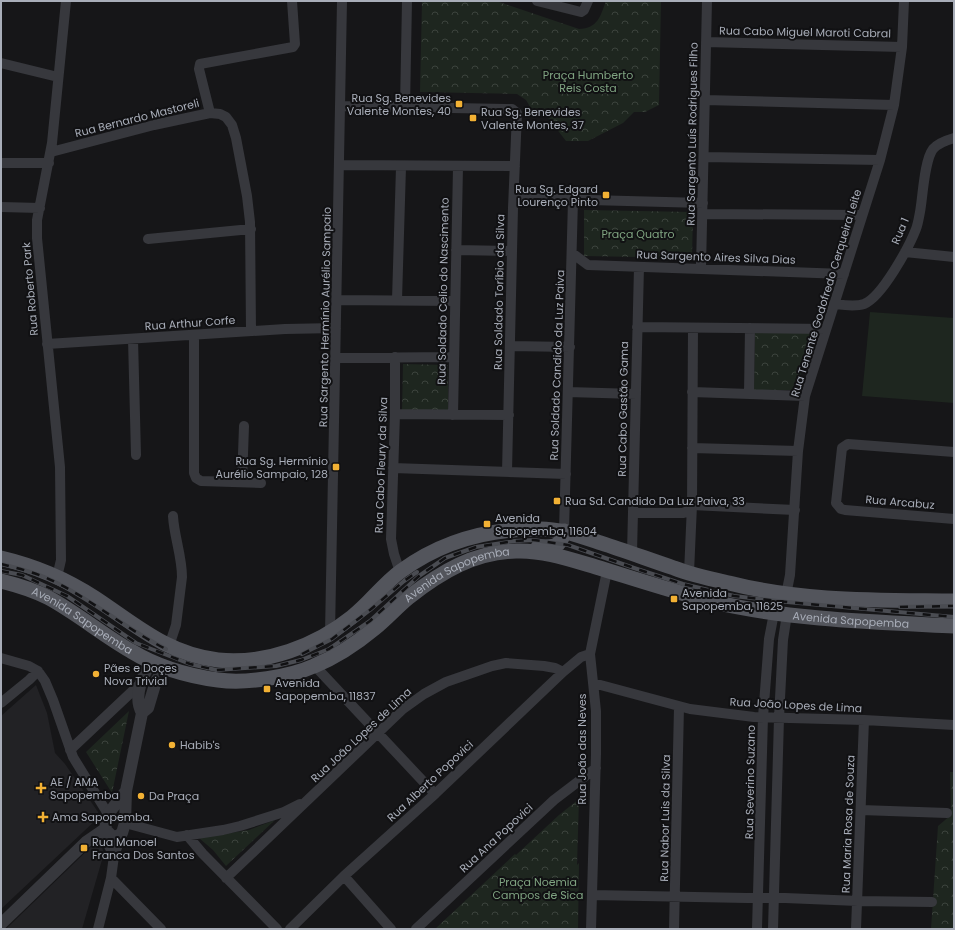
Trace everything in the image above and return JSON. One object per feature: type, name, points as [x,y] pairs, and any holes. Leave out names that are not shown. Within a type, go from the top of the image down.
[{"type":"main road","name":"Avenida Sapopemba","points":[[1,558],[28,565],[57,577],[94,598],[142,632],[175,648],[206,658],[219,660],[242,660],[274,655],[304,645],[330,633],[354,616],[400,572],[429,554],[457,540],[508,530],[539,528],[564,531],[688,573],[731,584],[786,595],[847,600],[954,601]]},
{"type":"main road","points":[[526,551],[531,547],[551,547],[558,545],[563,538],[564,531]]},
{"type":"main road","name":"Avenida Sapopemba","points":[[1,581],[24,587],[49,598],[132,652],[159,665],[189,675],[221,680],[255,680],[297,672],[315,666],[345,650],[374,629],[410,597],[450,568],[480,556],[500,552],[526,551],[551,554],[716,602],[780,614],[864,622],[954,626]]},
{"type":"main road","points":[[780,614],[788,604],[786,595]]},
{"type":"main road","points":[[159,665],[158,656],[175,648]]},
{"type":"street","name":"Rua Roberto Park","points":[[57,577],[61,560],[60,467],[37,238],[37,220],[50,152],[66,1]]},
{"type":"street","points":[[210,112],[200,64],[293,47],[295,44],[292,1]]},
{"type":"street","name":"Rua Sargento Hermínio Aurélio Sampaio","points":[[330,633],[342,1]]},
{"type":"street","points":[[341,106],[405,107],[407,1]]},
{"type":"street","points":[[537,1],[581,12],[584,10],[588,1]]},
{"type":"street","name":"Rua Sargento Luís Rodrigues Filho","points":[[701,268],[707,1]]},
{"type":"street","name":"Rua Tenente Godofredo Cerqueira Leite","points":[[786,595],[790,575],[798,451],[805,396],[880,160],[894,106],[902,47],[904,1]]},
{"type":"street","name":"Rua Cabo Miguel Maroti Cabral","points":[[706,42],[902,47]]},
{"type":"street","points":[[1,63],[58,77]]},
{"type":"street","points":[[705,100],[894,106]]},
{"type":"street","name":"Rua Soldado Toríbio da Silva","points":[[405,107],[512,109],[517,113],[507,472]]},
{"type":"street","name":"Rua Bernardo Mastoreli","points":[[50,152],[210,112],[226,117],[232,125],[246,188],[251,228],[251,331]]},
{"type":"street","name":"Rua 1","points":[[834,304],[865,304],[878,293],[905,252],[916,230],[922,192],[932,150],[938,144],[954,138]]},
{"type":"street","points":[[704,157],[880,160]]},
{"type":"street","points":[[1,164],[48,163]]},
{"type":"street","points":[[340,165],[401,167],[515,166]]},
{"type":"street","points":[[397,300],[401,167]]},
{"type":"street","name":"Rua Soldado Celio do Nascimento","points":[[453,415],[454,301],[458,167]]},
{"type":"street","points":[[514,198],[702,203]]},
{"type":"street","name":"Rua Soldado Candido da Luz Paiva","points":[[564,531],[573,200]]},
{"type":"street","points":[[1,207],[40,208]]},
{"type":"street","points":[[703,214],[862,215]]},
{"type":"street","points":[[148,239],[251,228]]},
{"type":"street","points":[[456,250],[512,251]]},
{"type":"street","points":[[905,252],[954,257]]},
{"type":"street","points":[[572,253],[588,265],[572,275]]},
{"type":"street","name":"Rua Sargento Aires Silva Dias","points":[[588,265],[844,274]]},
{"type":"street","name":"Rua Cabo Gastão Gama","points":[[632,553],[639,267]]},
{"type":"street","points":[[337,300],[454,301]]},
{"type":"street","points":[[637,327],[826,329]]},
{"type":"street","name":"Rua Arthur Corfe","points":[[47,344],[251,331],[336,328]]},
{"type":"street","points":[[688,573],[692,505],[693,328]]},
{"type":"street","points":[[749,393],[750,328]]},
{"type":"street","points":[[194,335],[194,473],[196,478],[201,481],[261,483]]},
{"type":"street","points":[[133,339],[136,455]]},
{"type":"street","points":[[510,346],[570,347]]},
{"type":"street","name":"Rua Cabo Fleury da Silva","points":[[395,357],[395,414],[391,539],[400,572]]},
{"type":"street","points":[[336,358],[453,358]]},
{"type":"street","points":[[568,392],[636,394]]},
{"type":"street","points":[[692,392],[805,396]]},
{"type":"street","points":[[395,414],[509,415]]},
{"type":"street","points":[[242,482],[244,426]]},
{"type":"street","name":"Rua Arcabuz","points":[[954,452],[848,444],[842,448],[836,503],[841,509],[844,510],[954,519]]},
{"type":"street","points":[[692,448],[798,451]]},
{"type":"street","points":[[393,468],[566,474]]},
{"type":"street","points":[[633,513],[683,513],[688,511],[692,505]]},
{"type":"street","points":[[692,505],[795,510]]},
{"type":"street","points":[[173,516],[174,530],[182,570],[175,648]]},
{"type":"street","name":"Rua João das Neves","points":[[591,929],[596,768],[596,711],[590,654],[607,571]]},
{"type":"street","points":[[773,929],[779,718],[783,640],[780,614]]},
{"type":"street","name":"Rua Severino Suzano","points":[[758,929],[763,717],[769,639],[780,614]]},
{"type":"street","name":"Rua Alberto Popovici","points":[[290,929],[344,876],[435,794],[563,672],[581,658],[590,654]]},
{"type":"street","points":[[1,658],[29,666],[38,671],[54,700],[70,750],[108,814]]},
{"type":"street","name":"Rua João Lopes de Lima","points":[[226,878],[404,709],[424,694],[465,675],[492,666],[506,664],[544,666],[555,668],[563,672]]},
{"type":"street","points":[[98,929],[112,878],[114,856],[123,828],[126,791],[142,713],[139,706],[140,684],[146,670],[159,665]]},
{"type":"street","points":[[142,713],[148,708],[159,665]]},
{"type":"street","points":[[315,666],[435,794]]},
{"type":"street","points":[[1,703],[38,671]]},
{"type":"street","name":"Rua João Lopes de Lima","points":[[593,683],[679,707],[763,717],[864,720],[954,725]]},
{"type":"street","points":[[70,750],[140,684]]},
{"type":"street","name":"Rua Nabor Luis da Silva","points":[[674,929],[679,707]]},
{"type":"street","name":"Rua Maria Rosa de Souza","points":[[856,929],[864,720]]},
{"type":"street","name":"Rua Ana Popovici","points":[[416,929],[554,800],[596,768]]},
{"type":"street","points":[[114,856],[109,846],[105,829],[108,814],[126,791]]},
{"type":"street","points":[[123,828],[177,836],[223,830],[284,812],[309,800]]},
{"type":"street","points":[[861,810],[947,813]]},
{"type":"street","points":[[105,829],[111,835],[116,836],[123,828]]},
{"type":"street","points":[[1,924],[82,845],[105,829]]},
{"type":"street","points":[[187,835],[203,854],[277,929]]},
{"type":"street","points":[[344,876],[391,929]]},
{"type":"street","points":[[112,878],[161,929]]},
{"type":"street","points":[[592,895],[932,902]]},
{"type":"shaded area","name":"AE / AMA Sapopemba","points":[[36,685],[47,713],[55,753],[65,764],[98,812],[99,817],[1,909],[1,716]]},
{"type":"shaded area","points":[[101,845],[104,853],[82,929],[6,929],[92,846]]},
{"type":"green space","name":"Praça Humberto Reis Costa","points":[[422,1],[496,1],[579,29],[590,26],[597,21],[606,1],[661,1],[659,105],[645,112],[634,112],[623,123],[588,141],[566,141],[542,110],[532,110],[526,100],[517,94],[420,92]]},
{"type":"green space","name":"Praça Quatro","points":[[584,210],[693,212],[692,258],[584,256]]},
{"type":"green space","points":[[870,312],[954,318],[954,403],[862,396]]},
{"type":"green space","points":[[755,331],[819,332],[794,390],[754,390]]},
{"type":"green space","points":[[403,364],[448,365],[448,411],[402,411]]},
{"type":"green space","points":[[129,711],[112,793],[86,752]]},
{"type":"green space","points":[[950,772],[954,772],[954,929],[931,929],[938,826],[951,815]]},
{"type":"green space","name":"Praça Noemia Campos de Sica","points":[[579,799],[577,865],[579,863],[578,929],[435,929],[515,854],[516,855],[559,815]]},
{"type":"green space","points":[[275,820],[226,866],[213,850],[199,838],[249,830]]},
{"type":"railway","points":[[1,571],[22,575],[67,596],[136,643],[190,664],[216,670],[276,666],[301,660],[329,649],[370,621],[419,576],[445,558],[476,547],[515,541],[534,540],[568,545],[683,584],[734,596],[954,617]]},
{"type":"railway","points":[[1,564],[31,572],[52,580],[73,591],[138,634],[166,649]]},
{"type":"railway","points":[[302,654],[332,639],[417,572]]},
{"type":"railway","points":[[900,607],[954,606]]},
{"type":"place","name":"Rua Sg. Benevides Valente Montes, 40","points":[[459,104]]},
{"type":"place","name":"Rua Sg. Benevides Valente Montes, 37","points":[[473,118]]},
{"type":"place","name":"Rua Sg. Edgard Lourenço Pinto","points":[[606,195]]},
{"type":"place","name":"Rua Sg. Hermínio Aurélio Sampaio, 128","points":[[336,467]]},
{"type":"place","name":"Rua Sd. Candido Da Luz Paiva, 33","points":[[557,501]]},
{"type":"place","name":"Avenida Sapopemba, 11604","points":[[487,524]]},
{"type":"place","name":"Avenida Sapopemba, 11625","points":[[674,599]]},
{"type":"place","name":"Pães e Doçes Nova Trivial","points":[[96,674]]},
{"type":"place","name":"Avenida Sapopemba, 11837","points":[[267,689]]},
{"type":"place","name":"Habib's","points":[[172,745]]},
{"type":"place","name":"AE / AMA Sapopemba","points":[[41,788]]},
{"type":"place","name":"Da Praça","points":[[141,796]]},
{"type":"place","name":"Ama Sapopemba.","points":[[43,817]]},
{"type":"place","name":"Rua Manoel Franca Dos Santos","points":[[84,848]]}]
